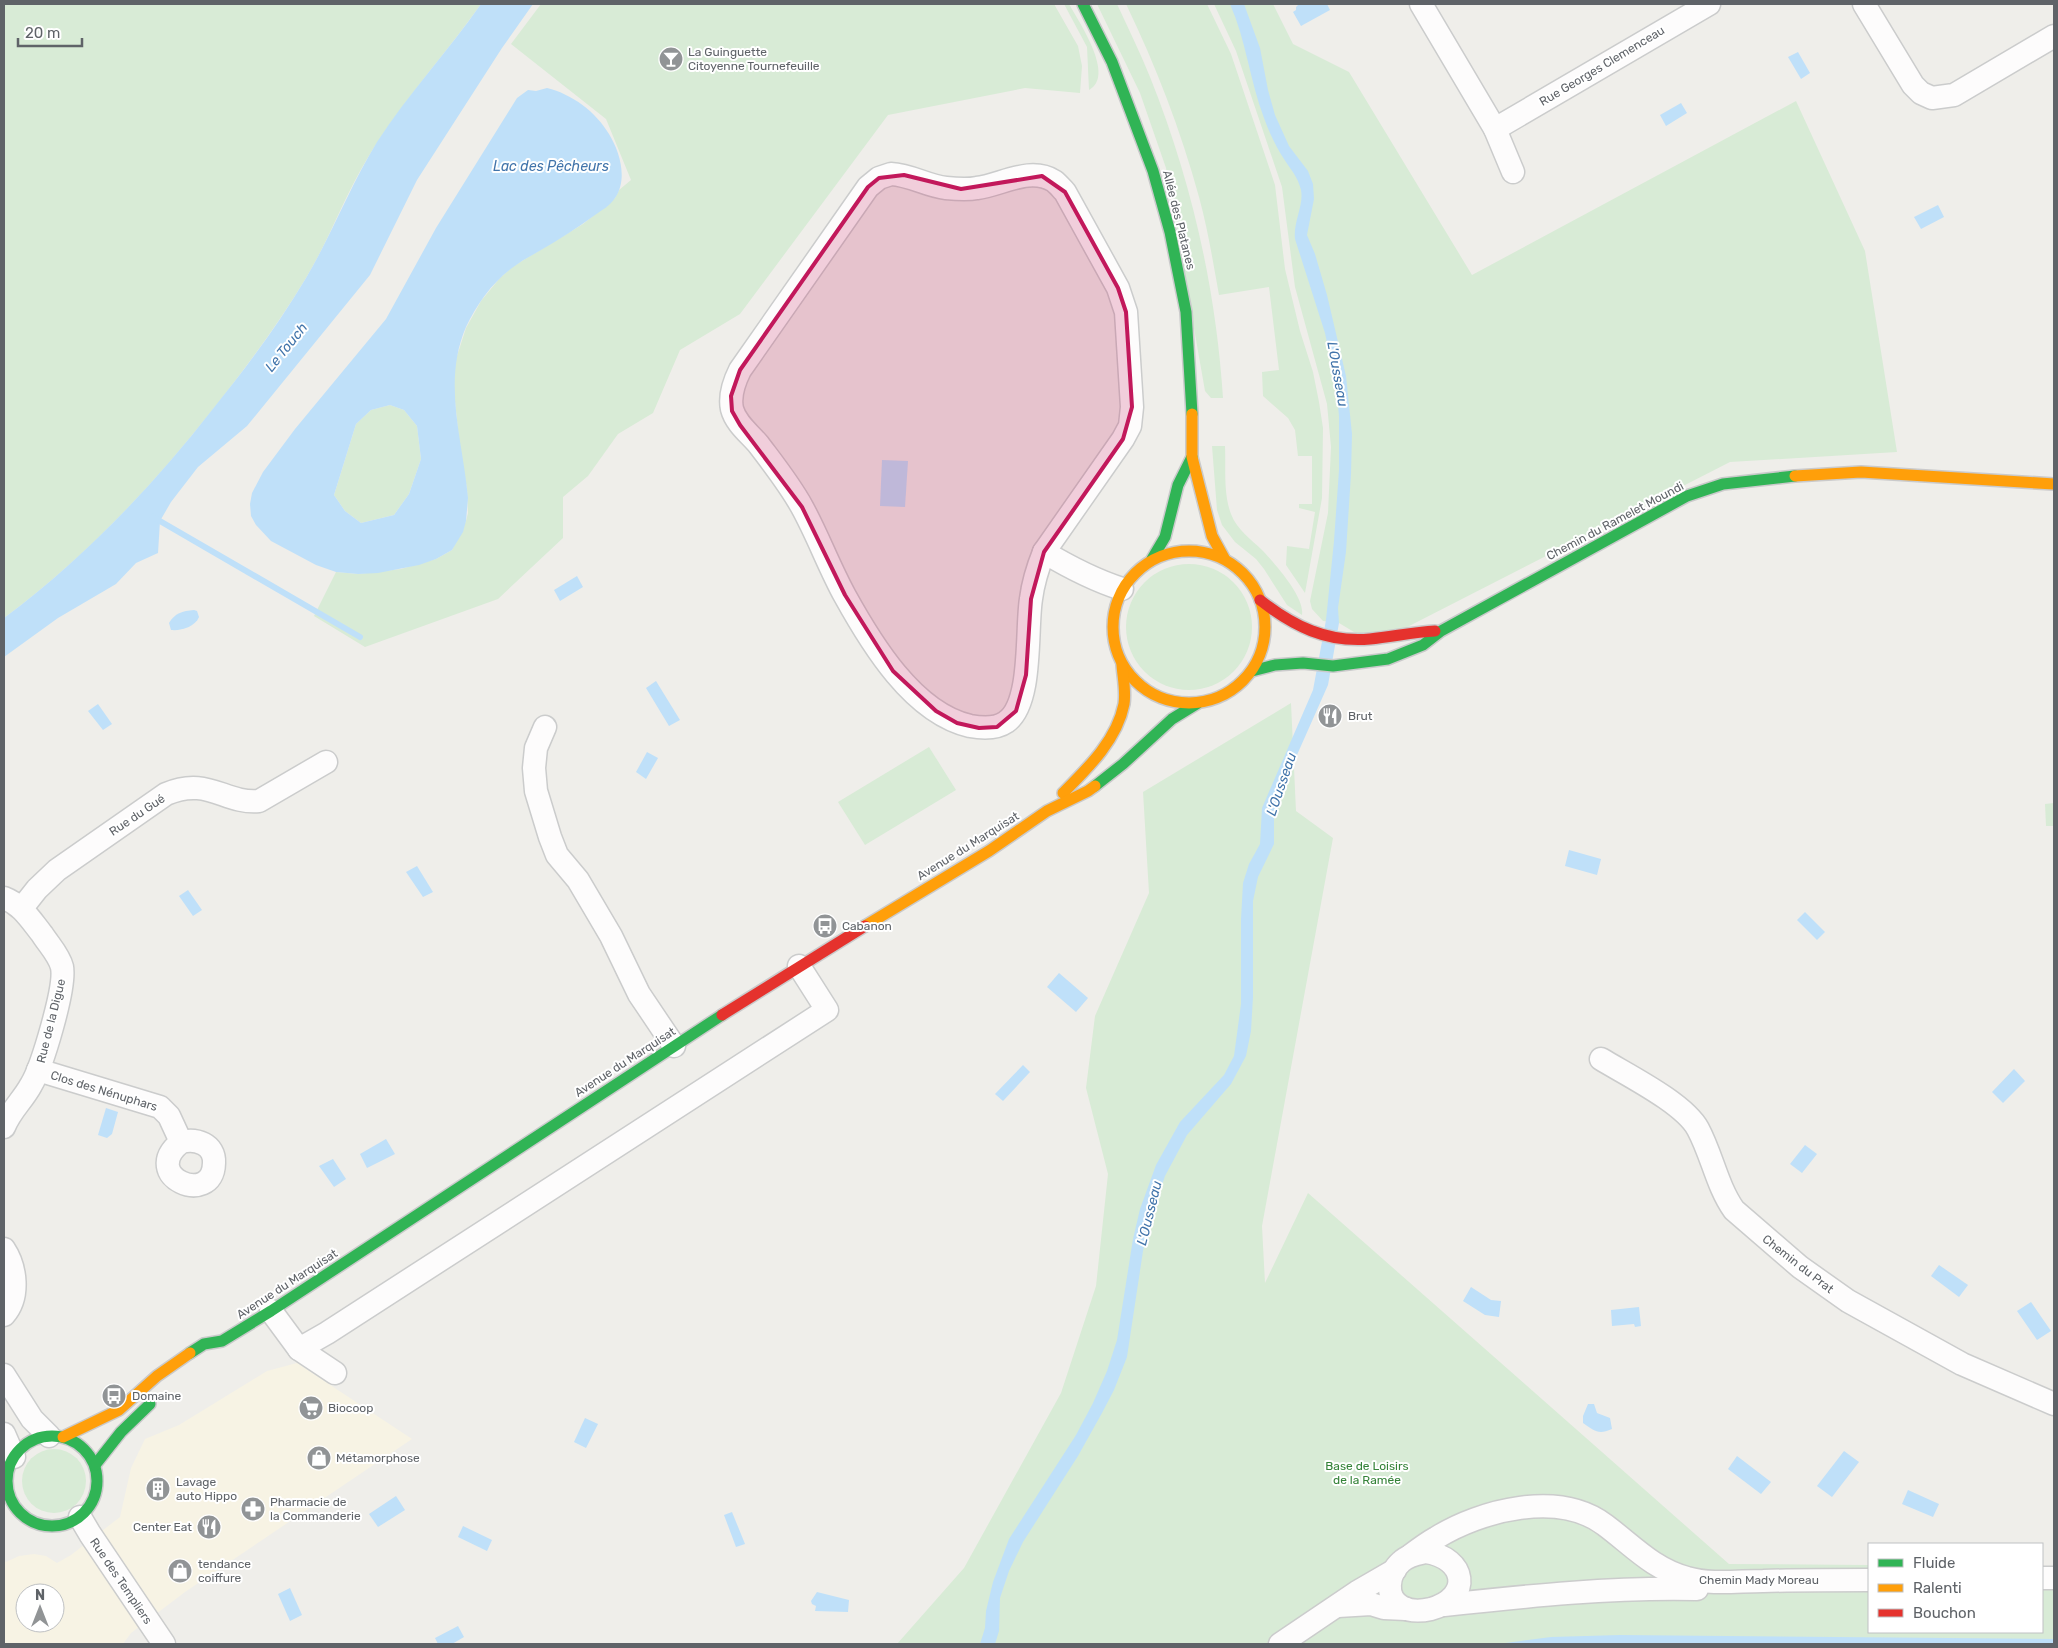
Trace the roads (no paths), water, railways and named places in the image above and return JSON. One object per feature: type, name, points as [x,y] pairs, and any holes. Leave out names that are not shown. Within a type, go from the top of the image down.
[{"type":"main road","name":"Allée des Platanes","points":[[1083,4],[1115,71],[1153,171],[1170,232],[1186,312],[1192,407],[1192,457],[1212,536],[1224,558]]},
{"type":"main road","name":"Allée des Platanes","points":[[1152,559],[1165,537],[1178,485],[1192,457]]},
{"type":"main road","name":"Chemin du Ramelet Moundi","points":[[1252,671],[1275,664],[1303,663],[1333,666],[1388,659],[1423,645],[1441,631],[1664,507],[1687,496],[1723,484],[1808,474],[1861,472],[2054,484]]},
{"type":"main road","points":[[1176,551],[1201,551],[1224,558],[1243,572],[1257,591],[1260,600],[1265,633],[1261,653],[1252,671],[1237,686],[1218,697],[1198,703],[1175,702],[1154,695],[1136,682],[1122,665],[1113,640],[1113,613],[1122,589],[1135,572],[1152,559],[1176,551]]},
{"type":"main road","name":"Chemin du Ramelet Moundi","points":[[1260,600],[1280,617],[1309,632],[1336,638],[1368,640],[1416,631],[1441,631]]},
{"type":"main road","name":"Avenue du Marquisat","points":[[1047,812],[1095,759],[1114,730],[1124,704],[1122,665]]},
{"type":"main road","name":"Avenue du Marquisat","points":[[56,1436],[119,1410],[157,1376],[204,1344],[222,1341],[271,1311],[674,1046],[800,966],[989,851],[1047,812],[1088,791],[1123,764],[1172,719],[1198,703]]},
{"type":"main road","name":"Avenue du Marquisat","points":[[213,1354],[222,1341]]},
{"type":"main road","points":[[95,1465],[121,1432],[157,1398]]},
{"type":"main road","points":[[56,1436],[76,1443],[88,1452],[95,1465],[98,1479],[96,1494],[90,1507],[80,1517],[67,1524],[53,1526],[38,1524],[25,1517],[15,1508],[5,1484],[8,1469],[14,1457],[23,1446],[36,1439],[56,1436]]},
{"type":"main road","points":[[12,1520],[25,1517]]},
{"type":"street","points":[[1421,4],[1495,129],[1513,172]]},
{"type":"street","name":"Rue Georges Clemenceau","points":[[1495,129],[1708,4]]},
{"type":"street","points":[[1864,4],[1913,85],[1922,93],[1932,98],[1954,95],[2054,36]]},
{"type":"street","points":[[891,174],[904,175],[930,185],[961,189],[978,188],[1025,176],[1042,176],[1055,181],[1065,192],[1118,288],[1126,312],[1129,346],[1132,407],[1130,426],[1123,439],[1044,552],[1036,572],[1031,599],[1026,674],[1016,711],[1007,722],[996,727],[979,728],[957,723],[936,711],[917,696],[893,671],[845,596],[802,507],[780,473],[757,443],[740,425],[732,411],[731,396],[740,370],[868,187],[879,178],[891,174]]},
{"type":"street","points":[[1044,552],[1074,570],[1100,582],[1122,589]]},
{"type":"street","points":[[546,727],[536,748],[534,768],[536,792],[557,855],[578,880],[611,936],[639,994],[674,1046]]},
{"type":"street","name":"Rue du Gué","points":[[13,903],[37,889],[57,870],[166,794],[179,789],[193,787],[249,801],[259,801],[326,762]]},
{"type":"street","name":"Rue de la Digue","points":[[4,1127],[11,1113],[28,1090],[38,1070],[61,989],[62,972],[55,952],[13,903]]},
{"type":"street","points":[[299,1348],[327,1333],[827,1010],[800,966]]},
{"type":"street","name":"Chemin du Prat","points":[[1601,1059],[1640,1082],[1687,1114],[1697,1127],[1727,1199],[1734,1210],[1824,1286],[1868,1314],[1962,1364],[2054,1404]]},
{"type":"street","name":"Clos des Nénuphars","points":[[38,1070],[160,1107],[169,1116],[181,1142]]},
{"type":"street","points":[[4,1249],[13,1266],[14,1287],[10,1307],[4,1315]]},
{"type":"street","points":[[271,1311],[299,1348],[335,1373]]},
{"type":"street","points":[[4,1375],[32,1419],[56,1436]]},
{"type":"street","points":[[4,1434],[14,1457]]},
{"type":"street","name":"Chemin Mady Moreau","points":[[1280,1644],[1436,1538],[1479,1518],[1511,1510],[1547,1506],[1567,1508],[1592,1517],[1656,1566],[1688,1579],[1736,1582],[1868,1580]]},
{"type":"street","name":"Rue des Templiers","points":[[80,1517],[164,1644]]},
{"type":"street","points":[[1338,1606],[1371,1604],[1384,1608],[1426,1610],[1444,1605],[1454,1597],[1459,1588],[1458,1572],[1450,1561],[1438,1554],[1426,1552],[1403,1562],[1390,1584],[1390,1593],[1392,1599],[1406,1609]]},
{"type":"street","name":"Chemin Mady Moreau","points":[[1444,1605],[1563,1593],[1624,1590],[1868,1588]]},
{"type":"water","name":"Le Touch","points":[[481,4],[533,4],[502,48],[417,180],[370,275],[247,426],[198,467],[171,502],[160,521],[158,553],[136,563],[116,584],[58,618],[4,657],[4,618],[61,572],[140,495],[189,439],[261,346],[306,278],[377,142]]},
{"type":"water","name":"L'Ousseau","points":[[1230,4],[1244,4],[1260,48],[1275,115],[1289,146],[1308,171],[1313,184],[1314,199],[1307,235],[1315,254],[1327,295],[1346,376],[1352,434],[1346,552],[1338,608],[1339,623],[1328,685],[1285,782],[1274,818],[1274,844],[1258,877],[1253,901],[1253,997],[1251,1031],[1246,1056],[1231,1084],[1187,1135],[1165,1176],[1150,1221],[1143,1251],[1127,1357],[1114,1390],[1078,1456],[1023,1542],[1009,1571],[1000,1598],[999,1631],[995,1644],[980,1644],[985,1628],[986,1611],[993,1582],[1009,1539],[1076,1435],[1107,1371],[1117,1340],[1133,1239],[1140,1209],[1156,1165],[1180,1122],[1224,1075],[1234,1056],[1241,1004],[1243,883],[1249,864],[1260,844],[1262,808],[1313,690],[1326,620],[1339,470],[1339,416],[1336,385],[1325,333],[1295,239],[1302,196],[1300,185],[1278,150],[1266,123]]},
{"type":"water","points":[[1299,4],[1327,4],[1330,10],[1301,26],[1293,12]]},
{"type":"water","points":[[1798,52],[1810,73],[1801,79],[1788,57]]},
{"type":"water","name":"Lac des Pêcheurs","points":[[547,88],[556,91],[574,99],[597,118],[609,134],[619,157],[622,174],[621,183],[615,198],[606,208],[519,263],[498,280],[475,310],[466,327],[455,369],[456,412],[468,498],[463,532],[452,550],[436,559],[419,565],[378,573],[358,574],[336,572],[316,565],[271,541],[256,525],[251,516],[250,504],[252,493],[263,472],[295,429],[386,319],[436,228],[517,98],[528,90],[536,91]],"holes":[[[390,405],[404,410],[417,426],[421,459],[409,494],[394,515],[361,523],[345,511],[334,495],[356,424],[371,410]]]},
{"type":"water","points":[[1681,103],[1687,113],[1666,126],[1660,115]]},
{"type":"water","points":[[1938,205],[1944,217],[1921,229],[1914,217]]},
{"type":"water","points":[[882,460],[908,461],[905,507],[880,506]]},
{"type":"water","points":[[577,576],[583,587],[560,601],[554,590]]},
{"type":"water","points":[[194,610],[197,611],[199,617],[191,626],[179,630],[171,630],[169,623],[176,615]]},
{"type":"water","points":[[656,681],[680,720],[669,726],[646,688]]},
{"type":"water","points":[[98,704],[112,724],[103,730],[88,711]]},
{"type":"water","points":[[647,752],[658,758],[646,779],[636,772]]},
{"type":"water","points":[[1569,850],[1601,859],[1597,875],[1565,866]]},
{"type":"water","points":[[417,866],[433,892],[423,897],[406,872]]},
{"type":"water","points":[[188,890],[202,910],[193,916],[179,896]]},
{"type":"water","points":[[1805,912],[1825,932],[1817,940],[1797,920]]},
{"type":"water","points":[[1059,973],[1088,998],[1076,1012],[1047,987]]},
{"type":"water","points":[[1023,1065],[1030,1072],[1003,1101],[995,1094]]},
{"type":"water","points":[[2014,1069],[2025,1081],[2003,1103],[1992,1092]]},
{"type":"water","points":[[106,1108],[118,1112],[112,1134],[107,1138],[98,1135]]},
{"type":"water","points":[[386,1139],[395,1154],[367,1168],[360,1154]]},
{"type":"water","points":[[1805,1145],[1817,1154],[1802,1173],[1790,1164]]},
{"type":"water","points":[[333,1159],[346,1179],[334,1187],[319,1166]]},
{"type":"water","points":[[1939,1265],[1968,1285],[1959,1297],[1931,1276]]},
{"type":"water","points":[[1471,1287],[1491,1300],[1501,1301],[1499,1317],[1485,1315],[1463,1301]]},
{"type":"water","points":[[2031,1302],[2051,1331],[2037,1340],[2017,1311]]},
{"type":"water","points":[[1639,1307],[1641,1326],[1635,1327],[1634,1324],[1612,1326],[1611,1310]]},
{"type":"water","points":[[1588,1404],[1594,1404],[1597,1413],[1610,1418],[1612,1429],[1603,1432],[1597,1431],[1583,1423],[1583,1416]]},
{"type":"water","points":[[585,1418],[598,1424],[586,1448],[574,1442]]},
{"type":"water","points":[[1844,1451],[1859,1462],[1832,1497],[1817,1486]]},
{"type":"water","points":[[1737,1456],[1771,1482],[1761,1494],[1728,1469]]},
{"type":"water","points":[[1908,1490],[1939,1504],[1933,1517],[1902,1504]]},
{"type":"water","points":[[396,1496],[405,1510],[378,1527],[369,1514]]},
{"type":"water","points":[[732,1512],[745,1544],[736,1547],[724,1515]]},
{"type":"water","points":[[463,1526],[492,1540],[487,1551],[458,1537]]},
{"type":"water","points":[[290,1588],[302,1615],[290,1621],[278,1594]]},
{"type":"water","points":[[817,1592],[849,1600],[848,1612],[815,1611],[816,1606],[811,1601]]},
{"type":"water","points":[[458,1626],[464,1637],[452,1644],[438,1644],[435,1638]]},
{"type":"water","points":[[1620,1635],[2054,1639],[2054,1644],[1498,1644],[1551,1637]]},
{"type":"waterway","points":[[153,517],[360,637]]},
{"type":"place","name":"La Guinguette Citoyenne Tournefeuille","points":[[671,59]]},
{"type":"place","name":"Brut","points":[[1330,716]]},
{"type":"place","name":"Cabanon","points":[[825,926]]},
{"type":"place","name":"Domaine","points":[[114,1396]]},
{"type":"place","name":"Biocoop","points":[[311,1408]]},
{"type":"place","name":"Métamorphose","points":[[319,1458]]},
{"type":"place","name":"Lavage auto Hippo","points":[[158,1489]]},
{"type":"place","name":"Pharmacie de la Commanderie","points":[[253,1509]]},
{"type":"place","name":"Center Eat","points":[[209,1527]]},
{"type":"place","name":"tendance coiffure","points":[[180,1571]]},
{"type":"park label","name":"Base de Loisirs de la Ramée","points":[[1367,1473]]}]
